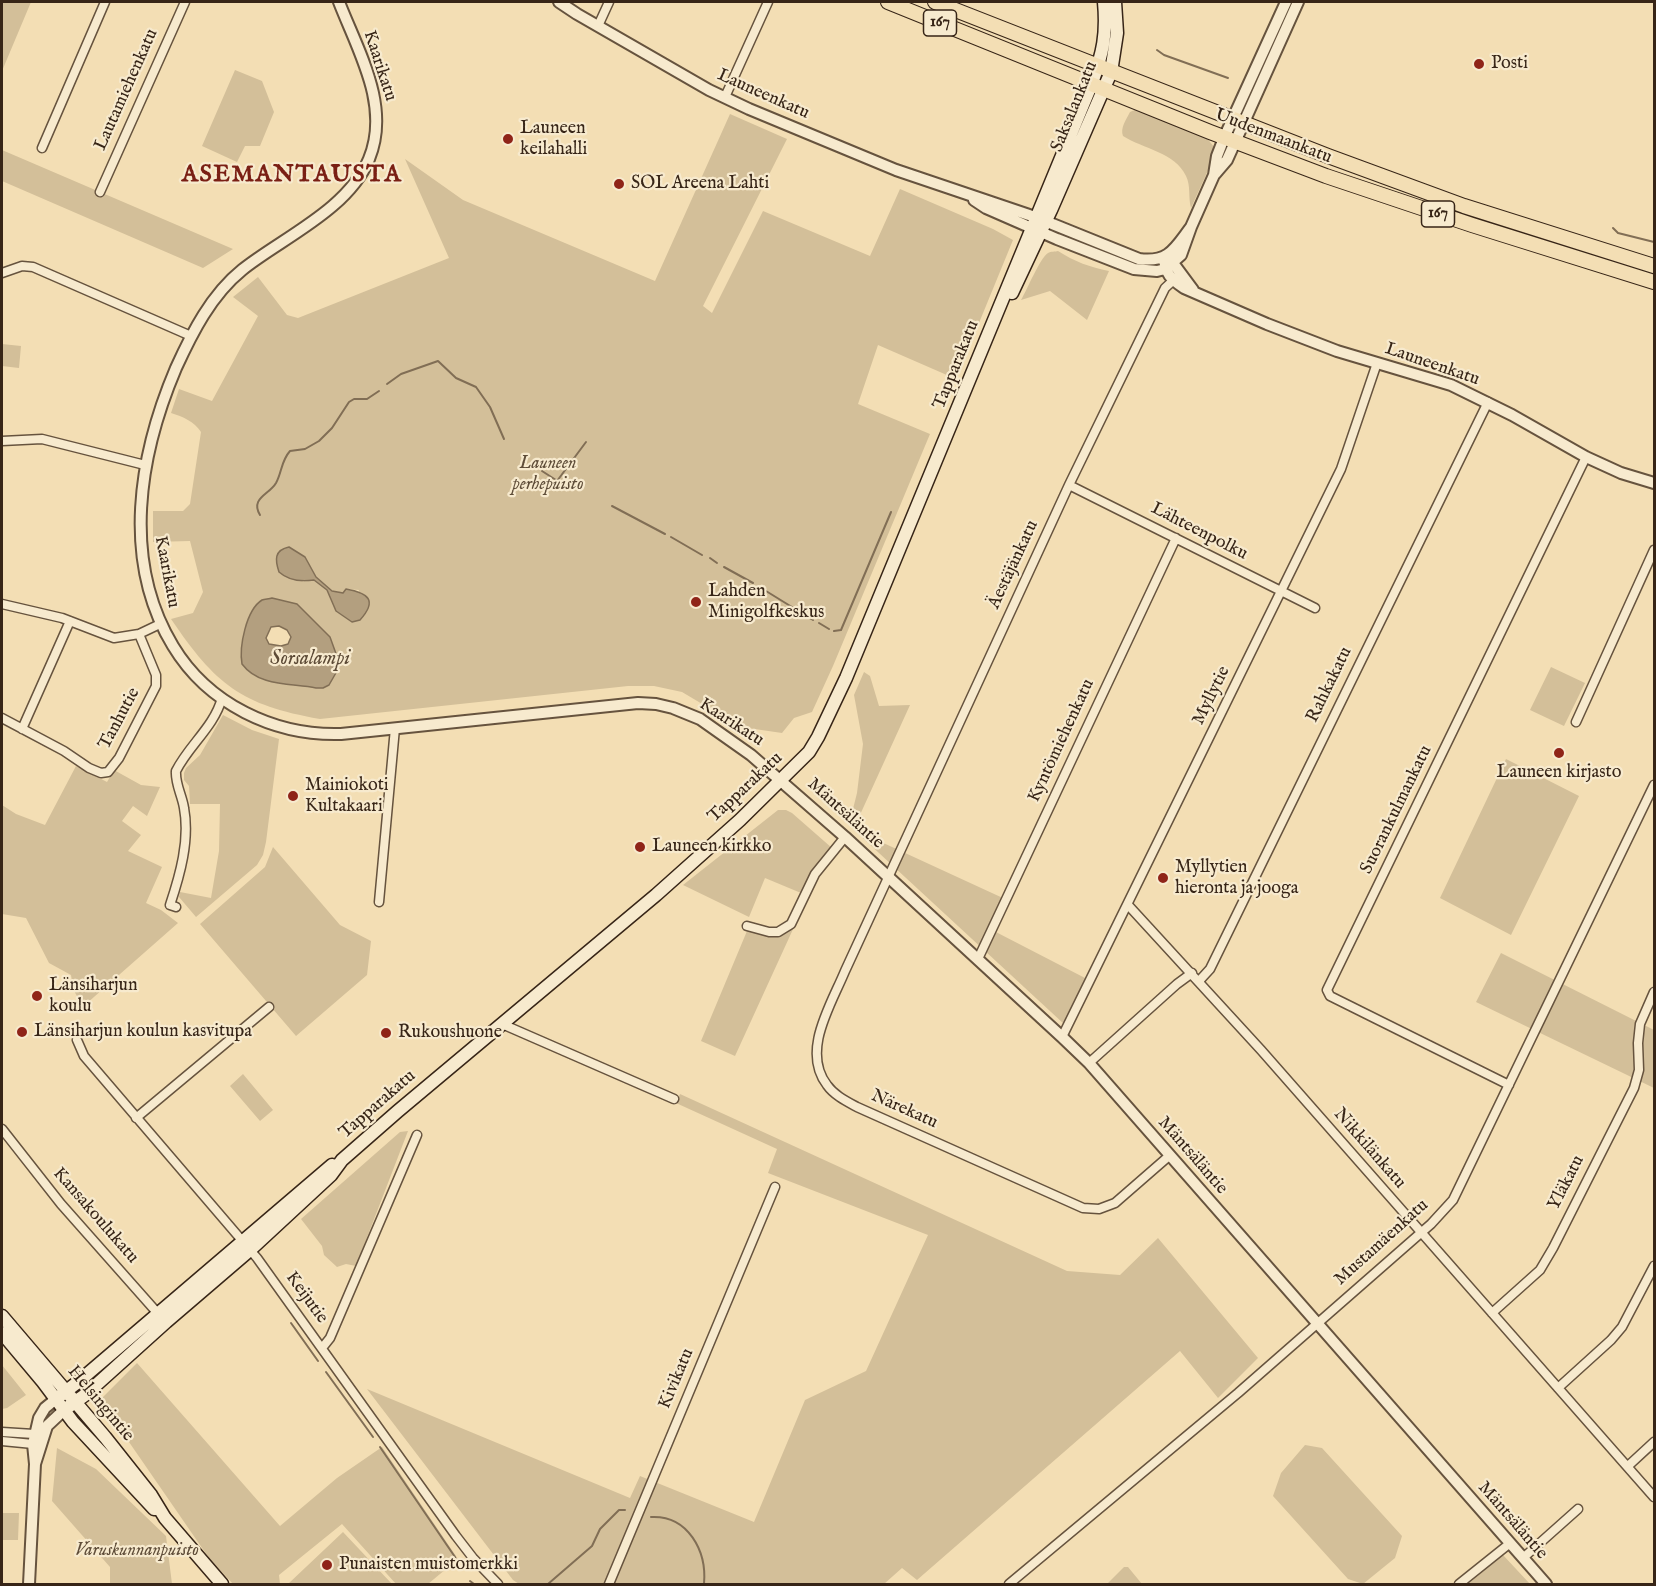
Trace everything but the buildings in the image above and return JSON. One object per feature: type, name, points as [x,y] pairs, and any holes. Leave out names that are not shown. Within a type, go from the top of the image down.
[{"type":"main road","name":"Uudenmaankatu","points":[[888,2],[1230,140],[1326,176],[1654,282]]},
{"type":"main road","name":"Uudenmaankatu","points":[[935,2],[1238,122],[1464,206],[1654,266]]},
{"type":"main road","name":"Saksalankatu","points":[[1104,2],[1106,22],[1104,69]]},
{"type":"main road","name":"Saksalankatu","points":[[1038,224],[1098,86],[1117,33],[1115,2]]},
{"type":"main road","name":"Tapparakatu","points":[[56,1399],[162,1318],[331,1175],[342,1161],[656,895],[740,820],[809,752],[823,728],[850,668],[998,313],[1014,290],[1038,224]]},
{"type":"main road","name":"Helsingintie","points":[[2,1316],[76,1402],[151,1495],[165,1518],[222,1584]]},
{"type":"main road","name":"Tapparakatu","points":[[64,1410],[76,1402],[162,1318]]},
{"type":"main road","name":"Helsingintie","points":[[2,1333],[64,1410],[146,1503],[165,1518]]},
{"type":"street","points":[[42,148],[105,2]]},
{"type":"street","name":"Lautamiehenkatu","points":[[100,192],[184,2]]},
{"type":"street","name":"Kaarikatu","points":[[339,2],[376,102],[377,124],[369,158],[355,183],[334,204],[241,271],[220,292],[191,336],[164,395],[145,465],[140,521],[143,561],[160,624],[180,657],[208,687],[254,718],[292,730],[326,735],[341,734],[638,703],[656,704],[700,719],[743,748],[782,780]]},
{"type":"street","name":"Launeenkatu","points":[[559,2],[725,97],[896,170],[966,195],[988,200],[1134,269],[1153,272],[1167,263],[1184,288],[1337,351],[1451,385],[1488,402],[1586,457],[1654,483]]},
{"type":"street","points":[[598,26],[609,2]]},
{"type":"street","points":[[725,97],[768,2]]},
{"type":"street","points":[[1167,263],[1191,226],[1214,175],[1217,156],[1230,140],[1286,2]]},
{"type":"street","points":[[1238,122],[1298,2]]},
{"type":"street","points":[[2,273],[22,266],[33,267],[191,336]]},
{"type":"street","name":"Äestäjänkatu","points":[[889,877],[1069,485],[1165,288],[1177,277]]},
{"type":"street","name":"Myllytie","points":[[1062,1036],[1341,469],[1377,363]]},
{"type":"street","name":"Rahkakatu","points":[[1199,981],[1210,969],[1488,402]]},
{"type":"street","points":[[2,441],[42,439],[145,465]]},
{"type":"street","name":"Suorankulmankatu","points":[[1509,1085],[1330,996],[1327,990],[1586,457]]},
{"type":"street","name":"Lähteenpolku","points":[[1069,485],[1315,608]]},
{"type":"street","name":"Kyntömiehenkatu","points":[[978,959],[1176,538]]},
{"type":"street","points":[[1576,722],[1654,550]]},
{"type":"street","points":[[2,604],[70,621],[114,638],[139,634],[160,624]]},
{"type":"street","points":[[22,729],[70,621]]},
{"type":"street","name":"Tanhutie","points":[[2,718],[89,768],[108,772],[120,758],[156,686],[156,675],[139,634]]},
{"type":"street","points":[[176,907],[170,905],[178,881],[185,829],[185,809],[176,771],[209,726],[222,698]]},
{"type":"street","points":[[379,902],[395,728]]},
{"type":"street","name":"Mäntsäläntie","points":[[782,780],[1089,1063],[1546,1584]]},
{"type":"street","name":"Mustamäenkatu","points":[[1009,1584],[1238,1393],[1421,1233],[1453,1200],[1654,785]]},
{"type":"street","points":[[747,926],[778,932],[791,924],[815,874],[845,837]]},
{"type":"street","name":"Närekatu","points":[[889,877],[819,1033],[816,1055],[820,1072],[827,1086],[838,1096],[857,1107],[1073,1205],[1091,1210],[1114,1203],[1169,1156]]},
{"type":"street","name":"Nikkilänkatu","points":[[1128,904],[1192,973],[1654,1497]]},
{"type":"street","points":[[1089,1063],[1192,973]]},
{"type":"street","name":"Yläkatu","points":[[1492,1313],[1540,1270],[1634,1088],[1639,1070],[1640,1024],[1654,992]]},
{"type":"street","points":[[136,1118],[268,1007]]},
{"type":"street","points":[[502,1024],[674,1098]]},
{"type":"street","name":"Keijutie","points":[[77,1040],[84,1056],[246,1246],[462,1543],[498,1584]]},
{"type":"street","name":"Kansakoulukatu","points":[[2,1129],[61,1204],[162,1318]]},
{"type":"street","points":[[322,1348],[330,1338],[417,1135]]},
{"type":"street","name":"Kivikatu","points":[[609,1584],[775,1187]]},
{"type":"street","points":[[1558,1388],[1611,1340],[1622,1327],[1654,1266]]},
{"type":"street","points":[[29,1584],[35,1464],[40,1453],[36,1439],[39,1418],[45,1408],[56,1399]]},
{"type":"street","points":[[2,1441],[36,1439],[64,1410]]},
{"type":"street","points":[[2,1432],[36,1439]]},
{"type":"street","points":[[1628,1466],[1654,1442]]},
{"type":"street","points":[[1523,1558],[1578,1509]]},
{"type":"street","points":[[1459,1584],[1509,1544]]},
{"type":"green space","points":[[2,2],[31,2],[2,71]]},
{"type":"green space","points":[[235,70],[262,81],[274,112],[260,146],[245,146],[237,162],[202,146]]},
{"type":"green space","points":[[1137,109],[1206,137],[1214,147],[1215,155],[1191,208],[1188,180],[1181,168],[1167,156],[1123,136],[1125,121],[1130,112]]},
{"type":"green space","name":"Launeen perhepuisto","points":[[730,114],[787,139],[703,306],[712,313],[763,211],[870,256],[900,189],[1013,240],[956,379],[878,345],[858,404],[930,434],[812,712],[794,718],[782,733],[741,727],[682,692],[654,686],[628,686],[320,719],[270,707],[250,699],[217,676],[187,642],[171,619],[193,613],[203,592],[190,541],[153,542],[153,511],[183,511],[190,504],[201,432],[192,422],[171,413],[179,389],[212,401],[258,316],[233,297],[258,277],[287,315],[298,318],[449,258],[405,159],[463,200],[655,281]],"holes":[[[289,547],[305,557],[316,577],[332,591],[343,593],[346,589],[359,590],[352,622],[336,611],[327,590],[314,580],[303,582],[283,548]],[[272,598],[297,604],[330,637],[302,686],[275,683],[257,677],[244,666],[241,658],[247,622],[255,609]]]},
{"type":"green space","points":[[2,150],[233,249],[203,268],[2,181]]},
{"type":"green space","points":[[1058,251],[1083,264],[1109,271],[1087,320],[1050,291],[1021,300],[1045,256],[1049,252]]},
{"type":"green space","points":[[2,344],[21,346],[19,368],[2,366]]},
{"type":"green space","points":[[1551,667],[1585,683],[1564,726],[1530,710]]},
{"type":"green space","points":[[864,672],[870,676],[879,706],[910,705],[854,828],[850,821],[857,793],[863,744],[854,695]]},
{"type":"green space","points":[[223,715],[252,730],[279,739],[266,842],[263,855],[257,865],[196,917],[179,897],[180,892],[211,898],[219,851],[220,804],[190,804],[189,786],[184,780],[184,773],[186,768],[200,755]]},
{"type":"green space","points":[[1506,759],[1579,796],[1511,935],[1440,898]]},
{"type":"green space","points":[[76,766],[107,782],[114,770],[141,785],[160,787],[147,816],[133,806],[122,821],[141,835],[128,851],[162,867],[146,903],[161,910],[178,923],[86,1004],[82,1002],[73,988],[71,975],[49,963],[26,918],[2,914],[2,805],[16,814],[45,825]]},
{"type":"green space","points":[[778,810],[792,813],[832,848],[809,878],[801,893],[765,878],[749,917],[683,885]]},
{"type":"green space","points":[[853,829],[1005,899],[992,930],[1085,978],[1064,1024]]},
{"type":"green space","points":[[273,847],[340,925],[371,941],[367,975],[296,1036],[200,924],[265,867]]},
{"type":"green space","points":[[794,927],[735,1056],[701,1041],[747,931],[780,937]]},
{"type":"green space","points":[[1501,953],[1654,1030],[1654,1088],[1476,1002]]},
{"type":"green space","points":[[243,1074],[273,1110],[260,1121],[230,1086]]},
{"type":"green space","points":[[680,1094],[1067,1271],[1120,1275],[1158,1238],[1258,1358],[1218,1398],[1180,1351],[917,1580],[902,1568],[884,1584],[519,1584],[513,1580],[367,1389],[630,1498],[640,1476],[754,1522],[805,1400],[866,1371],[928,1235],[768,1173],[777,1149],[676,1103]]},
{"type":"green space","points":[[408,1131],[356,1266],[346,1264],[337,1267],[324,1255],[322,1246],[301,1219],[400,1132]]},
{"type":"green space","points":[[137,1363],[280,1526],[337,1478],[382,1447],[458,1559],[428,1584],[396,1584],[342,1524],[279,1575],[280,1584],[233,1584],[209,1558],[100,1400]]},
{"type":"green space","points":[[2,1365],[26,1395],[2,1409]]},
{"type":"green space","points":[[1305,1445],[1322,1448],[1402,1536],[1395,1558],[1363,1584],[1348,1579],[1273,1496],[1281,1473]]},
{"type":"green space","name":"Varuskunnanpuisto","points":[[57,1448],[96,1469],[166,1536],[172,1584],[110,1584],[110,1567],[52,1501]]},
{"type":"green space","points":[[2,1513],[19,1513],[18,1540],[2,1540]]},
{"type":"green space","points":[[343,1532],[392,1584],[288,1584]]},
{"type":"green space","points":[[1503,1555],[1530,1584],[1468,1584]]},
{"type":"green space","points":[[1124,1567],[1128,1567],[1142,1584],[1107,1584]]},
{"type":"water","points":[[289,547],[305,557],[316,577],[332,591],[343,593],[346,589],[365,595],[369,602],[368,607],[360,620],[352,622],[336,611],[327,590],[314,580],[295,580],[279,572],[278,553]]},
{"type":"water","name":"Sorsalampi","points":[[272,598],[297,604],[330,637],[339,662],[329,685],[316,688],[276,683],[257,677],[242,664],[243,639],[248,620],[256,605],[262,600]],"holes":[[[279,626],[287,630],[291,637],[288,644],[281,646],[269,644],[266,638],[271,627]]]},
{"type":"waterway","points":[[1157,50],[1164,55],[1228,78]]},
{"type":"waterway","points":[[1613,228],[1618,233],[1654,242]]},
{"type":"waterway","points":[[387,384],[401,374],[438,361],[456,378],[476,387],[490,407],[504,439]]},
{"type":"waterway","points":[[260,515],[257,505],[276,483],[290,451],[305,449],[319,441],[332,428],[349,402],[354,399],[367,399],[379,391]]},
{"type":"waterway","points":[[557,481],[586,442]]},
{"type":"waterway","points":[[542,471],[559,482]]},
{"type":"waterway","points":[[612,506],[665,534]]},
{"type":"waterway","points":[[834,631],[841,630],[891,512]]},
{"type":"waterway","points":[[671,537],[702,555]]},
{"type":"waterway","points":[[710,558],[717,563]]},
{"type":"waterway","points":[[724,567],[753,583]]},
{"type":"waterway","points":[[766,591],[813,620]]},
{"type":"waterway","points":[[819,623],[829,629]]},
{"type":"waterway","points":[[291,1323],[318,1361]]},
{"type":"waterway","points":[[326,1372],[373,1437]]},
{"type":"waterway","points":[[380,1447],[455,1557],[457,1565]]},
{"type":"waterway","points":[[548,1584],[592,1546],[600,1529],[619,1510],[625,1510]]},
{"type":"waterway","points":[[651,1517],[675,1522],[692,1537],[702,1559],[704,1584]]},
{"type":"waterway","points":[[470,1581],[474,1584]]},
{"type":"place","name":"Posti","points":[[1479,64]]},
{"type":"place","name":"Launeen keilahalli","points":[[508,139]]},
{"type":"place","name":"SOL Areena Lahti","points":[[619,184]]},
{"type":"place","name":"Lahden Minigolfkeskus","points":[[696,602]]},
{"type":"place","name":"Launeen kirjasto","points":[[1559,753]]},
{"type":"place","name":"Mainiokoti Kultakaari","points":[[293,796]]},
{"type":"place","name":"Launeen kirkko","points":[[640,847]]},
{"type":"place","name":"Myllytien hieronta ja jooga","points":[[1163,878]]},
{"type":"place","name":"Länsiharjun koulu","points":[[37,996]]},
{"type":"place","name":"Länsiharjun koulun kasvitupa","points":[[22,1032]]},
{"type":"place","name":"Rukoushuone","points":[[386,1033]]},
{"type":"place","name":"Punaisten muistomerkki","points":[[327,1565]]},
{"type":"district","name":"ASEMANTAUSTA","points":[[292,176]]}]
